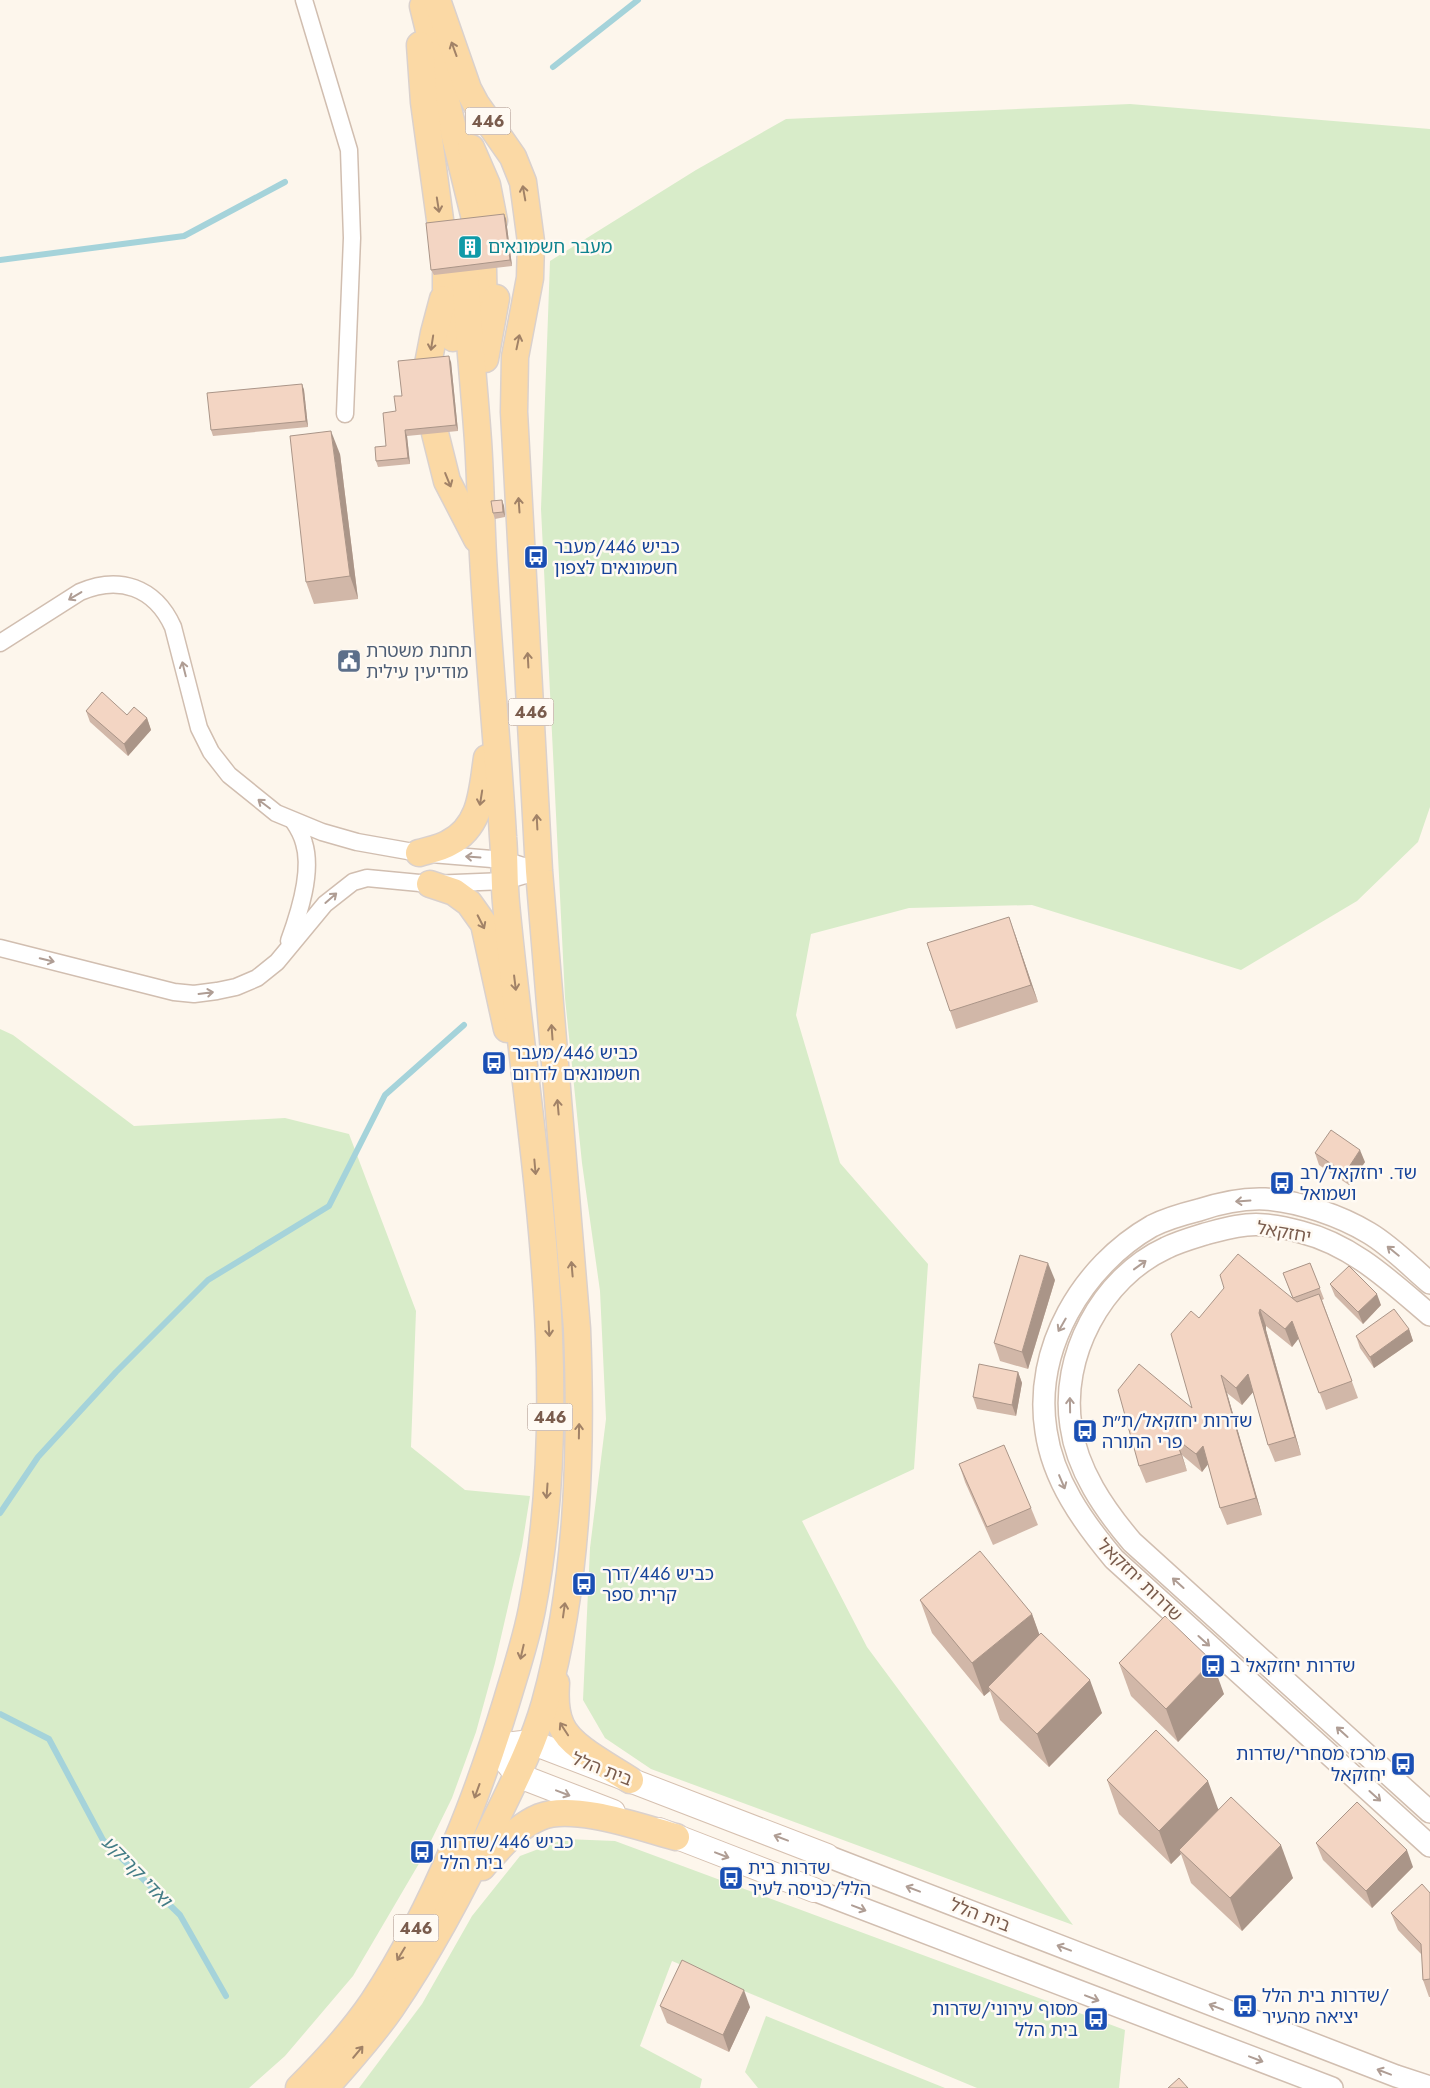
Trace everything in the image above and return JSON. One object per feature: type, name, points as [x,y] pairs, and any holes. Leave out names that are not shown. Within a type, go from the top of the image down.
[{"type":"main road","name":"446","points":[[414,0],[423,73],[424,102],[468,224],[446,95],[421,0]]},
{"type":"main road","name":"446","points":[[325,2088],[358,2052],[390,2010],[428,1952],[462,1889],[517,1775],[544,1704],[556,1658],[571,1560],[576,1506],[580,1386],[577,1329],[539,871],[514,412],[515,357],[530,278],[531,242],[522,182],[513,157],[476,104],[468,89],[437,0]]},
{"type":"main road","name":"446","points":[[468,274],[485,359],[483,432],[486,516],[484,574]]},
{"type":"main road","name":"446","points":[[468,274],[461,388],[484,574]]},
{"type":"main road","name":"446","points":[[299,2088],[343,2040],[372,2004],[413,1934],[443,1874],[494,1746],[519,1664],[531,1611],[545,1513],[551,1402],[549,1334],[532,1138],[505,871],[484,574],[478,442],[469,348],[468,274]]},
{"type":"main road","points":[[428,364],[434,333],[468,274]]},
{"type":"main road","name":"446","points":[[435,433],[447,481],[460,502],[479,544]]},
{"type":"main road","points":[[419,852],[449,843],[468,830],[479,807],[494,715]]},
{"type":"main road","points":[[430,884],[454,892],[469,903],[484,924],[532,1138]]},
{"type":"main road","points":[[556,1658],[555,1700],[561,1726],[572,1740],[630,1780]]},
{"type":"main road","points":[[494,1746],[531,1742]]},
{"type":"main road","name":"בית הלל","points":[[531,1742],[827,1856]]},
{"type":"main road","points":[[494,1746],[517,1775]]},
{"type":"main road","name":"בית הלל","points":[[517,1775],[814,1890]]},
{"type":"main road","points":[[462,1889],[521,1827],[542,1816],[566,1813],[591,1815],[676,1837]]},
{"type":"street","points":[[304,0],[349,150],[352,238],[345,414]]},
{"type":"street","points":[[0,643],[80,592],[92,587],[122,584],[147,594],[159,603],[168,614],[199,728],[211,752],[229,775],[253,796],[276,813],[294,822],[357,842],[419,852],[505,871]]},
{"type":"street","points":[[285,953],[297,919],[305,884],[305,844],[294,822]]},
{"type":"street","points":[[0,948],[174,992],[194,994],[236,987],[257,978],[277,962],[324,904],[353,882],[367,878],[430,884],[505,871],[539,871]]},
{"type":"street","name":"שדרות יחזקאל","points":[[1430,1283],[1369,1233],[1341,1219],[1308,1208],[1265,1200],[1223,1202],[1153,1226],[1122,1247],[1086,1283],[1057,1333],[1046,1366],[1044,1399],[1046,1431],[1054,1463],[1069,1498],[1093,1534],[1114,1559],[1430,1846]]},
{"type":"street","name":"יחזקאל","points":[[1106,1299],[1114,1288],[1137,1266],[1165,1248],[1228,1227],[1264,1225],[1302,1232],[1331,1242],[1359,1256],[1430,1315]]},
{"type":"street","points":[[1086,1283],[1106,1299]]},
{"type":"street","name":"שדרות יחזקאל","points":[[1106,1299],[1094,1315],[1080,1342],[1071,1381],[1071,1427],[1078,1455],[1092,1486],[1113,1518],[1132,1542],[1430,1812]]},
{"type":"street","points":[[1300,1728],[1318,1710]]},
{"type":"street","name":"בית הלל","points":[[827,1856],[1396,2076],[1430,2087]]},
{"type":"street","name":"בית הלל","points":[[814,1890],[1332,2088]]},
{"type":"green space","points":[[1130,104],[1430,129],[1430,807],[1418,842],[1357,901],[1241,970],[1032,905],[909,908],[811,934],[796,1015],[840,1163],[928,1264],[914,1469],[802,1521],[867,1647],[1073,1925],[651,1769],[605,1738],[583,1700],[590,1548],[606,1419],[600,1291],[582,1163],[565,998],[541,509],[550,261],[696,170],[786,119]]},
{"type":"green space","points":[[0,1029],[13,1035],[134,1126],[285,1118],[349,1134],[416,1311],[411,1447],[465,1490],[530,1496],[522,1546],[495,1663],[476,1732],[452,1798],[424,1855],[353,1976],[285,2056],[249,2088],[0,2088]]},
{"type":"green space","points":[[565,1839],[615,1841],[1125,2030],[1119,2088],[977,2088],[672,1961],[640,2046],[702,2079],[700,2088],[359,2088],[422,2004],[472,1916],[520,1856]]},
{"type":"green space","points":[[766,2016],[945,2088],[758,2088],[745,2072]]},
{"type":"building","name":"מעבר חשמונאים","points":[[504,214],[510,260],[431,270],[426,223]]},
{"type":"building","points":[[449,356],[456,425],[405,430],[408,458],[376,461],[375,447],[386,446],[383,413],[396,411],[394,396],[402,396],[398,361]]},
{"type":"building","points":[[302,384],[306,421],[211,430],[207,393]]},
{"type":"building","points":[[331,431],[350,576],[306,582],[290,436]]},
{"type":"building","points":[[502,500],[503,512],[493,513],[491,501]]},
{"type":"building","points":[[102,692],[127,715],[134,707],[147,718],[124,744],[86,711]]},
{"type":"building","points":[[1009,917],[1031,985],[950,1011],[927,943]]},
{"type":"building","points":[[1331,1130],[1360,1150],[1345,1173],[1315,1153]]},
{"type":"building","points":[[1238,1254],[1297,1302],[1319,1294],[1352,1381],[1319,1393],[1292,1321],[1285,1329],[1260,1309],[1259,1313],[1295,1437],[1268,1445],[1248,1374],[1236,1388],[1221,1375],[1256,1498],[1220,1508],[1203,1446],[1196,1454],[1175,1438],[1181,1454],[1139,1466],[1118,1390],[1139,1364],[1192,1408],[1171,1334],[1191,1311],[1199,1318],[1224,1288],[1220,1275]]},
{"type":"building","points":[[1020,1255],[1048,1263],[1022,1352],[994,1343]]},
{"type":"building","points":[[1310,1263],[1320,1288],[1293,1298],[1283,1273]]},
{"type":"building","points":[[1349,1266],[1377,1294],[1358,1312],[1330,1284]]},
{"type":"building","points":[[1394,1309],[1409,1329],[1370,1357],[1356,1336]]},
{"type":"building","points":[[979,1364],[1018,1372],[1012,1405],[973,1397]]},
{"type":"building","points":[[1004,1445],[1031,1508],[987,1527],[959,1464]]},
{"type":"building","points":[[980,1551],[1032,1614],[972,1663],[920,1600]]},
{"type":"building","points":[[1165,1616],[1212,1661],[1166,1709],[1119,1663]]},
{"type":"building","points":[[1041,1633],[1090,1680],[1037,1734],[988,1687]]},
{"type":"building","points":[[1156,1730],[1208,1781],[1159,1831],[1107,1780]]},
{"type":"building","points":[[1231,1797],[1281,1845],[1230,1898],[1179,1850]]},
{"type":"building","points":[[1357,1802],[1407,1850],[1366,1891],[1316,1843]]},
{"type":"building","points":[[1422,1884],[1430,1893],[1430,1979],[1423,1980],[1421,1944],[1391,1913]]},
{"type":"building","points":[[682,1960],[744,1990],[723,2035],[660,2006]]},
{"type":"building","points":[[1179,2078],[1188,2088],[1168,2088]]},
{"type":"waterway","points":[[553,67],[638,0]]},
{"type":"waterway","points":[[0,260],[184,236],[285,182]]},
{"type":"waterway","points":[[0,1513],[38,1457],[116,1372],[208,1280],[329,1206],[385,1095],[464,1025]]},
{"type":"waterway","name":"ואדי קריקע","points":[[0,1714],[49,1739],[103,1840],[180,1915],[226,1996]]},
{"type":"place","name":"מעבר חשמונאים","points":[[470,247]]},
{"type":"place","name":"כביש 446/מעבר חשמונאים לצפון","points":[[536,557]]},
{"type":"place","name":"תחנת משטרת מודיעין עילית","points":[[349,661]]},
{"type":"place","name":"כביש 446/מעבר חשמונאים לדרום","points":[[494,1063]]},
{"type":"place","name":"שד. יחזקאל/רב ושמואל","points":[[1282,1183]]},
{"type":"place","name":"שדרות יחזקאל/ת״ת פרי התורה","points":[[1085,1431]]},
{"type":"place","name":"כביש 446/דרך קרית ספר","points":[[584,1584]]},
{"type":"place","name":"שדרות יחזקאל ב","points":[[1213,1666]]},
{"type":"place","name":"מרכז מסחרי/שדרות יחזקאל","points":[[1403,1764]]},
{"type":"place","name":"כביש 446/שדרות בית הלל","points":[[422,1852]]},
{"type":"place","name":"שדרות בית הלל/כניסה לעיר","points":[[731,1878]]},
{"type":"place","name":"שדרות בית הלל/ יציאה מהעיר","points":[[1245,2006]]},
{"type":"place","name":"מסוף עירוני/שדרות בית הלל","points":[[1096,2019]]}]
